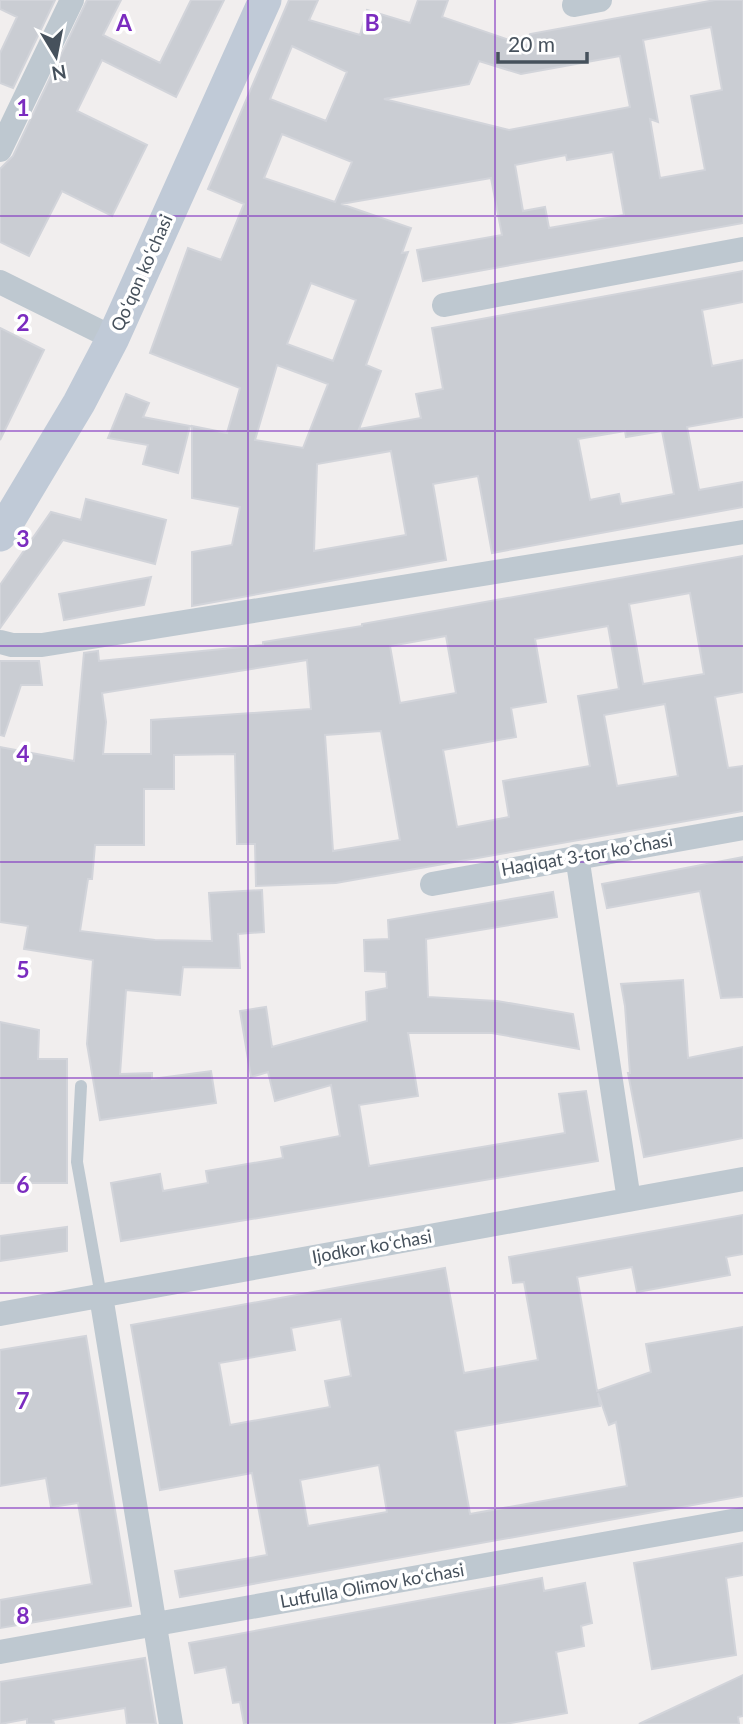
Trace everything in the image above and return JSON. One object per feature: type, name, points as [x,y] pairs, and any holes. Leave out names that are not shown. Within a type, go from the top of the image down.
[{"type":"main road","name":"Qoʻqon koʻchasi","points":[[0,535],[79,402],[113,338],[265,0]]},
{"type":"street","points":[[0,150],[72,0]]},
{"type":"street","points":[[574,5],[600,0]]},
{"type":"street","points":[[444,305],[743,249]]},
{"type":"street","points":[[0,282],[113,338]]},
{"type":"street","points":[[0,642],[12,645],[42,645],[743,532]]},
{"type":"street","name":"Haqiqat 3-tor koʼchasi","points":[[432,884],[743,828]]},
{"type":"street","points":[[577,856],[629,1200]]},
{"type":"street","name":"Ijodkor koʻchasi","points":[[0,1314],[743,1179]]},
{"type":"street","points":[[101,1296],[171,1724]]},
{"type":"street","name":"Lutfulla Olimov koʻchasi","points":[[0,1652],[743,1519]]},
{"type":"lane","points":[[80,1086],[77,1162],[101,1296]]},
{"type":"building","points":[[0,0],[55,0],[13,88],[0,83],[0,53],[17,17],[0,9]]},
{"type":"building","points":[[87,0],[121,0],[103,35],[160,63],[191,0],[224,0],[176,97],[102,60],[77,111],[147,145],[112,216],[62,191],[29,256],[0,242],[0,169],[13,156]]},
{"type":"building","points":[[289,0],[318,0],[309,20],[360,35],[367,10],[410,23],[418,0],[448,0],[442,17],[527,46],[530,34],[715,0],[743,0],[743,223],[423,281],[417,250],[502,235],[491,178],[341,204],[411,228],[402,253],[408,252],[366,365],[381,371],[359,429],[421,418],[416,394],[443,389],[432,328],[743,271],[743,302],[702,310],[712,366],[743,360],[743,417],[687,427],[699,490],[743,482],[743,507],[492,553],[478,476],[433,484],[446,560],[192,606],[192,552],[232,545],[240,507],[192,498],[192,426],[227,433],[240,388],[150,353],[188,248],[221,260],[244,204],[208,189]],"holes":[[[711,27],[722,90],[691,96],[705,170],[660,178],[650,119],[658,122],[643,40]],[[292,46],[347,72],[326,121],[270,99]],[[620,56],[630,107],[509,130],[384,99],[469,84],[479,61],[521,74]],[[282,134],[352,162],[335,202],[264,178]],[[613,152],[624,215],[549,228],[545,207],[523,211],[515,165],[566,155],[567,160]],[[311,283],[356,300],[333,361],[287,344]],[[277,365],[328,384],[303,448],[255,440]],[[625,431],[626,437],[662,431],[674,494],[621,504],[619,494],[590,500],[578,439]],[[391,451],[406,535],[314,551],[317,464]]]},
{"type":"building","points":[[0,328],[44,350],[0,440]]},
{"type":"building","points":[[126,394],[149,403],[143,417],[190,426],[178,473],[143,464],[148,445],[108,438]]},
{"type":"building","points":[[86,499],[166,520],[155,564],[63,540],[0,628],[0,585],[51,512],[81,520]]},
{"type":"building","points":[[743,556],[743,692],[715,697],[728,768],[743,766],[743,811],[336,883],[256,886],[255,844],[237,844],[235,754],[174,755],[174,789],[144,789],[144,845],[95,845],[92,879],[88,879],[80,931],[155,940],[212,941],[209,893],[262,890],[264,932],[238,934],[240,968],[183,967],[180,995],[126,990],[120,1074],[152,1073],[152,1079],[211,1071],[216,1103],[100,1120],[87,1044],[93,960],[24,949],[28,926],[0,922],[0,747],[74,761],[84,653],[98,651],[99,661],[263,645],[263,642]],"holes":[[[690,593],[704,674],[643,684],[629,604]],[[608,626],[619,689],[578,696],[590,766],[503,781],[509,817],[457,827],[443,750],[516,737],[511,708],[546,702],[535,639]],[[446,636],[456,693],[400,703],[390,646]],[[307,660],[311,709],[151,720],[151,754],[103,754],[106,722],[102,693]],[[665,704],[678,776],[617,786],[604,715]],[[381,731],[400,840],[333,851],[325,735]]]},
{"type":"building","points":[[151,577],[144,605],[64,620],[59,594]]},
{"type":"building","points":[[0,661],[39,661],[42,685],[21,685],[4,736],[0,735]]},
{"type":"building","points":[[743,857],[743,997],[721,998],[700,891],[607,908],[602,884]]},
{"type":"building","points":[[553,892],[557,917],[426,939],[428,997],[497,1001],[573,1014],[579,1049],[492,1033],[408,1033],[418,1096],[359,1105],[369,1166],[565,1133],[559,1094],[586,1091],[598,1161],[121,1241],[111,1183],[160,1174],[163,1191],[208,1183],[206,1171],[283,1158],[281,1147],[340,1136],[331,1085],[275,1101],[268,1072],[251,1077],[240,1011],[266,1007],[272,1047],[367,1021],[366,992],[387,988],[386,972],[365,971],[364,940],[389,939],[388,920]]},
{"type":"building","points":[[683,980],[688,1058],[743,1047],[743,1138],[644,1157],[628,1073],[625,1006],[621,984]]},
{"type":"building","points":[[0,1022],[39,1030],[38,1059],[67,1059],[67,1183],[0,1183]]},
{"type":"building","points":[[743,1215],[743,1254],[726,1257],[730,1275],[637,1292],[632,1267],[577,1277],[597,1391],[651,1372],[646,1344],[743,1327],[743,1496],[180,1597],[175,1571],[267,1555],[252,1473],[160,1490],[131,1325],[445,1268],[464,1373],[538,1360],[524,1282],[513,1283],[509,1257]],"holes":[[[341,1319],[351,1376],[325,1381],[330,1407],[230,1425],[219,1363],[295,1350],[291,1328]],[[598,1393],[609,1425],[616,1422],[627,1486],[470,1514],[455,1431],[600,1406]],[[379,1465],[387,1512],[308,1526],[300,1480]]]},
{"type":"building","points":[[67,1227],[67,1251],[0,1261],[0,1236]]},
{"type":"building","points":[[86,1336],[131,1606],[0,1628],[0,1600],[92,1584],[78,1503],[51,1507],[46,1478],[0,1486],[0,1350]]},
{"type":"building","points":[[743,1543],[743,1575],[726,1578],[736,1655],[652,1669],[634,1563]]},
{"type":"building","points":[[542,1578],[544,1591],[585,1583],[592,1623],[581,1626],[584,1646],[556,1652],[567,1713],[505,1724],[244,1724],[240,1702],[233,1703],[226,1667],[195,1673],[189,1643]]},
{"type":"building","points":[[145,1658],[156,1724],[127,1724],[125,1708],[53,1720],[54,1724],[27,1724],[27,1719],[0,1724],[0,1682]]},
{"type":"building","points":[[743,1675],[743,1716],[738,1717],[739,1724],[639,1724]]}]
